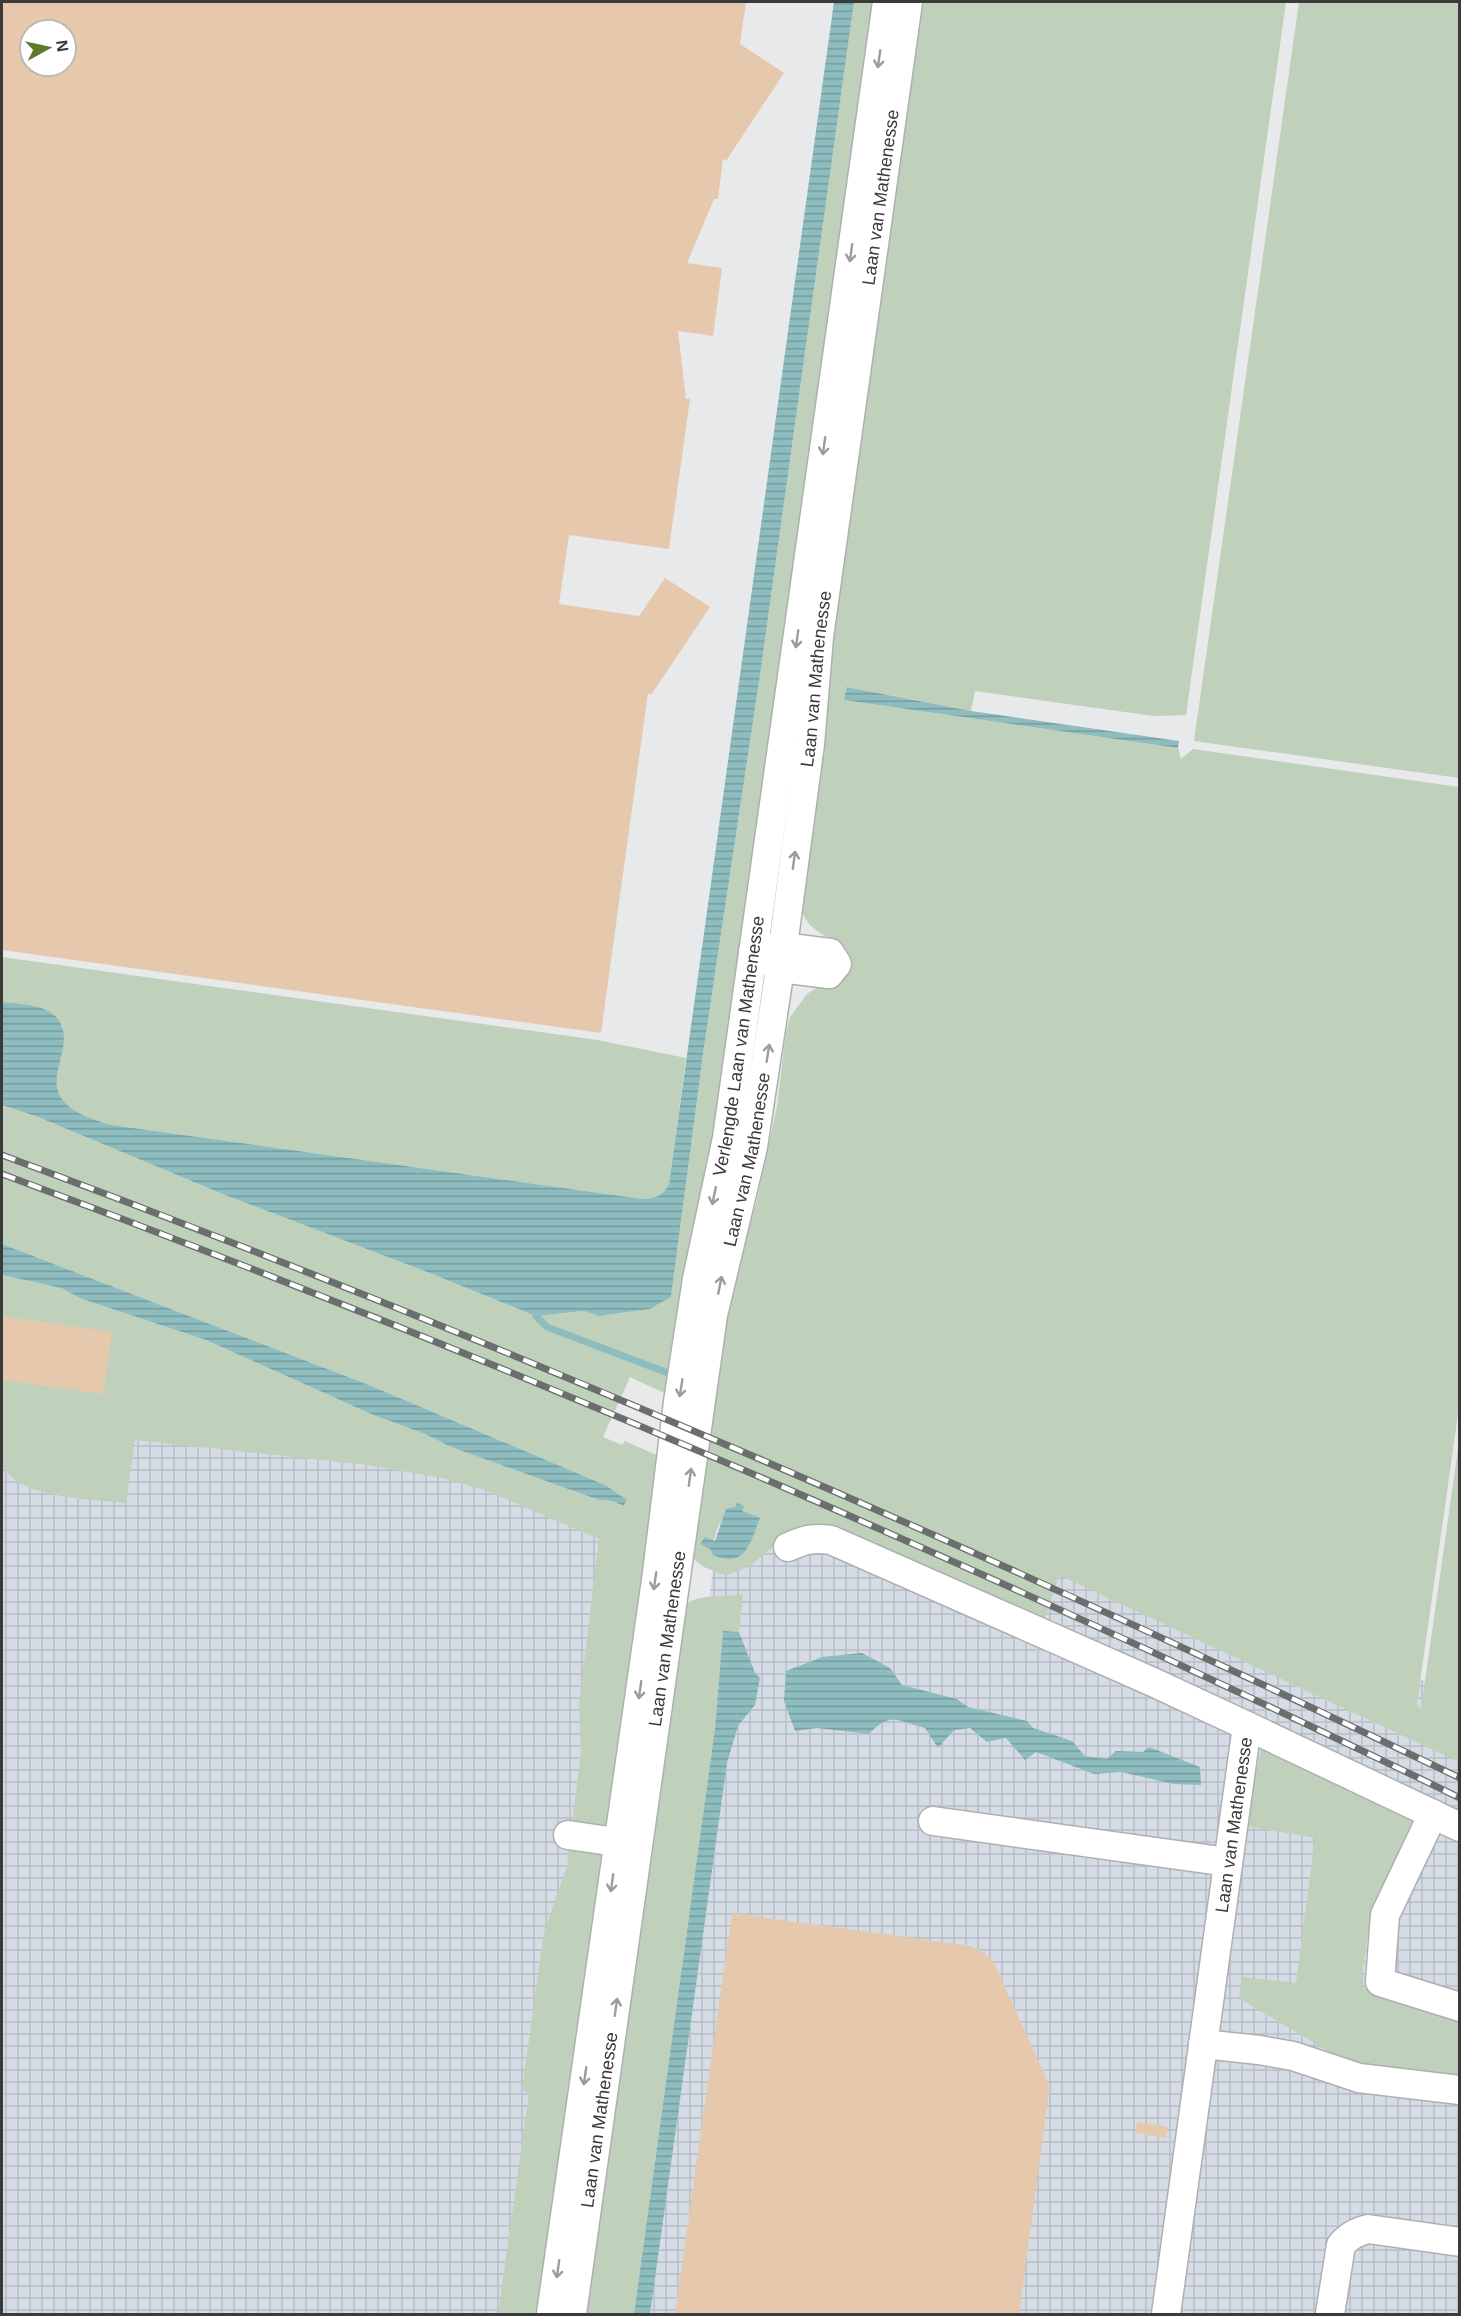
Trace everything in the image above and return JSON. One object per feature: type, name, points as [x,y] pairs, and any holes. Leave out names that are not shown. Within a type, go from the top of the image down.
[{"type":"street","name":"Laan van Mathenesse","points":[[780,760],[887,2]]},
{"type":"street","name":"Laan van Mathenesse","points":[[551,2314],[714,1315],[753,1147],[810,744],[819,637],[908,2]]},
{"type":"street","name":"Verlengde Laan van Mathenesse","points":[[690,1330],[697,1279],[727,1138],[780,760]]},
{"type":"street","points":[[753,952],[781,958]]},
{"type":"street","name":"Laan van Mathenesse","points":[[572,2314],[690,1330]]},
{"type":"street","name":"Laan van Mathenesse","points":[[788,1547],[806,1538],[831,1540],[1247,1726],[1166,2314]]},
{"type":"street","points":[[1247,1726],[1460,1827]]},
{"type":"street","points":[[1433,1814],[1384,1915],[1380,1982],[1460,2007]]},
{"type":"street","points":[[933,1821],[1228,1862]]},
{"type":"street","points":[[568,1835],[628,1843]]},
{"type":"street","points":[[1203,2044],[1293,2056],[1359,2078],[1460,2090]]},
{"type":"street","points":[[1330,2314],[1341,2245],[1358,2231],[1368,2229],[1460,2242]]},
{"type":"shaded area","points":[[2,1289],[625,1532],[521,2314],[2,2314]]},
{"type":"shaded area","points":[[743,1366],[1459,1697],[1459,2314],[604,2314]]},
{"type":"green space","points":[[854,2],[881,2],[724,1120],[673,1397],[630,1377],[603,1437],[622,1445],[625,1441],[665,1459],[544,2314],[498,2314],[529,2093],[522,2090],[544,1932],[567,1866],[581,1751],[579,1705],[599,1539],[485,1490],[442,1478],[368,1465],[135,1440],[126,1503],[68,1497],[25,1486],[12,1478],[2,1465],[2,1275],[61,1288],[82,1299],[206,1340],[451,1447],[599,1500],[612,1501],[624,1506],[627,1499],[615,1494],[605,1485],[374,1387],[2,1244],[2,1105],[38,1117],[225,1195],[536,1316],[584,1311],[599,1316],[650,1309],[671,1297],[704,1047],[760,675]]},
{"type":"green space","points":[[918,2],[1286,2],[1186,715],[1153,716],[975,691],[971,711],[848,687],[844,700],[1178,748],[1181,759],[1193,749],[1459,787],[1460,1400],[1417,1704],[1421,1709],[1459,1442],[1459,1762],[1059,1575],[1043,1624],[832,1531],[774,1546],[750,1566],[730,1574],[721,1574],[696,1561],[690,1552],[727,1276],[756,1204],[777,1106],[786,1032],[790,1017],[807,994],[821,985],[838,979],[843,944],[810,925],[802,911],[797,890]],"holes":[[[737,1503],[742,1511],[713,1555],[710,1549],[721,1521]]]},
{"type":"green space","points":[[1299,2],[1459,2],[1459,778],[1194,741]]},
{"type":"green space","points":[[2,957],[597,1040],[686,1058],[669,1184],[659,1196],[643,1199],[112,1125],[94,1120],[69,1107],[58,1092],[56,1078],[63,1045],[63,1026],[37,1007],[2,1002]]},
{"type":"green space","points":[[743,1594],[739,1632],[723,1631],[715,1729],[634,2314],[579,2314],[685,1605],[705,1597]]},
{"type":"green space","points":[[1261,1749],[1412,1821],[1413,1826],[1369,1923],[1361,1987],[1459,2019],[1459,2080],[1356,2068],[1239,1998],[1242,1977],[1296,1983],[1315,1838],[1246,1826]]},
{"type":"water","points":[[834,2],[854,2],[760,675],[704,1047],[671,1297],[650,1309],[599,1316],[584,1311],[536,1316],[225,1195],[38,1117],[2,1105],[2,1002],[37,1007],[55,1016],[63,1029],[64,1044],[57,1074],[57,1088],[64,1102],[81,1114],[112,1125],[643,1199],[659,1196],[667,1188]]},
{"type":"water","points":[[847,687],[971,711],[1179,741],[1178,748],[844,700]]},
{"type":"water","points":[[2,1244],[374,1387],[605,1485],[627,1499],[624,1506],[612,1501],[599,1500],[451,1447],[206,1340],[82,1299],[61,1288],[2,1275]]},
{"type":"water","points":[[737,1503],[744,1506],[742,1511],[760,1518],[749,1544],[740,1556],[733,1559],[713,1555],[710,1549],[700,1544],[705,1537],[715,1541],[726,1509],[735,1507]]},
{"type":"water","points":[[723,1631],[739,1632],[755,1673],[760,1678],[755,1705],[738,1726],[727,1763],[650,2314],[634,2314],[715,1729]]},
{"type":"water","points":[[862,1653],[890,1668],[902,1685],[957,1699],[968,1707],[1027,1721],[1033,1728],[1072,1741],[1085,1756],[1107,1759],[1116,1751],[1143,1752],[1149,1747],[1200,1767],[1201,1785],[1174,1784],[1121,1772],[1094,1774],[1036,1752],[1025,1760],[1006,1738],[987,1742],[970,1728],[954,1730],[938,1748],[925,1728],[895,1720],[883,1722],[869,1734],[817,1728],[795,1731],[784,1701],[786,1671],[822,1657]]},
{"type":"building","points":[[2,2],[746,2],[740,44],[784,73],[726,161],[723,159],[718,199],[714,199],[687,263],[722,268],[713,336],[678,331],[686,399],[690,399],[669,549],[569,535],[559,604],[639,616],[665,578],[710,607],[651,695],[648,693],[601,1033],[2,950]]},
{"type":"building","points":[[2,1316],[112,1332],[103,1394],[2,1380]]},
{"type":"building","points":[[732,1913],[970,1946],[983,1952],[993,1961],[1045,2075],[1049,2092],[1019,2314],[675,2314]]},
{"type":"building","points":[[1137,2122],[1167,2127],[1166,2138],[1136,2133]]},
{"type":"waterway","points":[[536,1316],[547,1327],[668,1373]]},
{"type":"railway","points":[[2,1155],[372,1298],[738,1450],[1101,1610],[1460,1778]]},
{"type":"railway","points":[[2,1174],[372,1316],[738,1468],[1101,1628],[1460,1798]]}]
